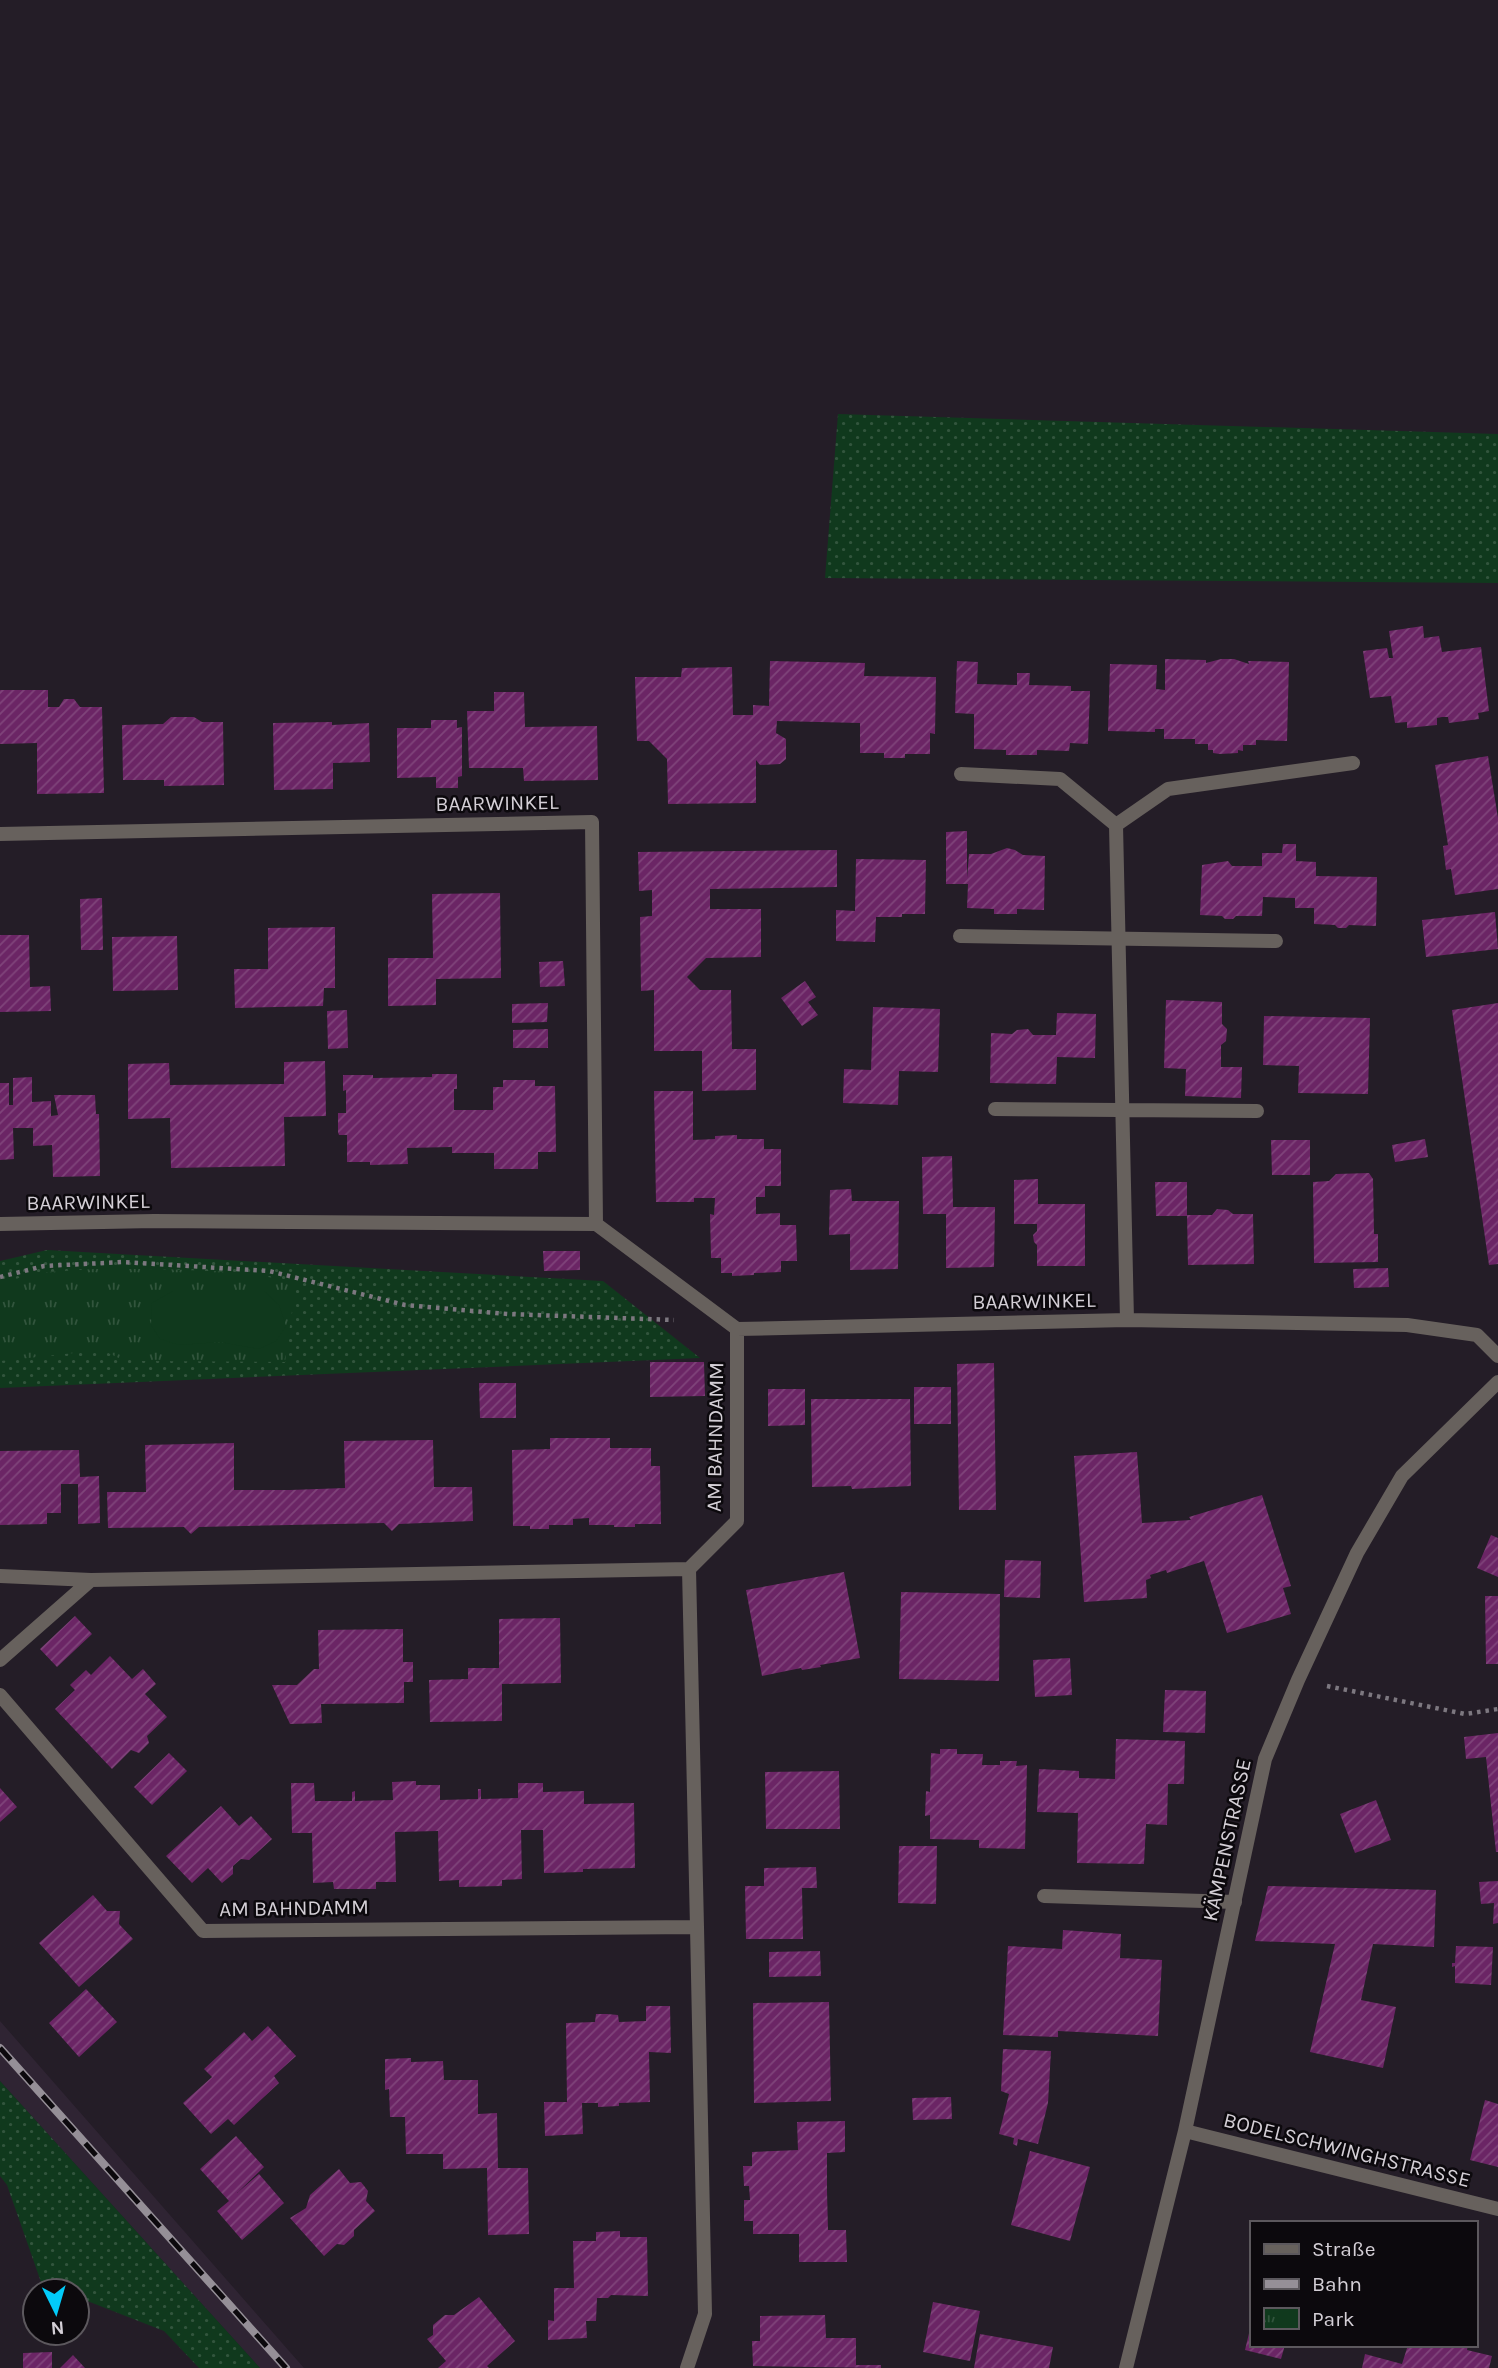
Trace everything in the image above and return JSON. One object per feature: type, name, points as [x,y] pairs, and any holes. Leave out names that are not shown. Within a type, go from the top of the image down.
[{"type":"street","points":[[1116,825],[1168,789],[1353,762]]},
{"type":"street","points":[[961,774],[1060,779],[1116,825],[1127,1320]]},
{"type":"street","name":"BAARWINKEL","points":[[0,834],[592,822],[596,1224],[154,1221],[0,1224]]},
{"type":"street","points":[[960,936],[1276,941]]},
{"type":"street","points":[[995,1109],[1257,1111]]},
{"type":"street","points":[[596,1224],[737,1329]]},
{"type":"street","name":"BAARWINKEL","points":[[737,1329],[1127,1320],[1407,1325],[1477,1335],[1498,1356]]},
{"type":"street","name":"AM BAHNDAMM","points":[[689,1569],[737,1521],[737,1329]]},
{"type":"street","name":"KÄMPENSTRASSE","points":[[1126,2368],[1185,2131],[1265,1759],[1357,1553],[1402,1476],[1498,1382]]},
{"type":"street","points":[[0,1576],[91,1580],[689,1569],[705,2314],[687,2368]]},
{"type":"street","points":[[0,1660],[91,1580]]},
{"type":"street","name":"AM BAHNDAMM","points":[[0,1695],[203,1931],[697,1927]]},
{"type":"street","points":[[1044,1896],[1234,1902]]},
{"type":"street","name":"BODELSCHWINGHSTRASSE","points":[[1185,2131],[1498,2209]]},
{"type":"path","points":[[0,1277],[44,1266],[123,1262],[269,1271],[405,1304],[508,1314],[659,1318],[685,1322]]},
{"type":"path","points":[[1298,1681],[1465,1714],[1498,1709]]},
{"type":"shaded area","points":[[0,2021],[304,2368],[260,2368],[0,2081]]},
{"type":"green space","points":[[838,414],[1498,434],[1498,583],[825,578]]},
{"type":"green space","points":[[47,1250],[603,1281],[700,1358],[0,1388],[0,1261]]},
{"type":"green space","points":[[95,1269],[222,1272],[296,1282],[285,1362],[141,1361],[121,1359],[102,1350],[0,1361],[0,1285],[32,1273]]},
{"type":"green space","points":[[173,1291],[264,1291],[279,1305],[286,1326],[276,1341],[259,1349],[220,1342],[179,1345],[160,1339],[151,1325],[152,1303]]},
{"type":"green space","points":[[0,2081],[260,2368],[199,2368],[164,2331],[91,2302],[91,2277],[39,2277],[7,2185],[0,2176]]},
{"type":"building","points":[[1423,626],[1424,638],[1439,636],[1442,652],[1481,647],[1489,711],[1478,713],[1479,719],[1449,723],[1448,717],[1442,717],[1437,718],[1437,725],[1407,728],[1407,722],[1395,723],[1391,696],[1370,698],[1363,651],[1387,648],[1389,658],[1393,658],[1389,631]]},
{"type":"building","points":[[1165,659],[1206,660],[1206,663],[1221,659],[1234,659],[1249,664],[1248,661],[1289,662],[1287,741],[1256,740],[1256,745],[1243,745],[1243,751],[1238,750],[1238,753],[1220,754],[1208,750],[1208,744],[1195,744],[1195,739],[1164,739],[1164,729],[1155,729],[1155,732],[1108,731],[1110,664],[1157,665],[1156,689],[1165,690]]},
{"type":"building","points":[[770,661],[865,663],[864,676],[936,677],[935,734],[930,733],[930,754],[905,754],[905,758],[884,758],[884,753],[860,753],[860,723],[777,721],[776,733],[786,739],[786,759],[780,764],[760,765],[756,760],[756,803],[668,804],[667,759],[649,741],[637,741],[635,677],[681,677],[682,668],[732,667],[733,715],[753,715],[753,705],[769,706]]},
{"type":"building","points":[[957,661],[978,662],[977,684],[1017,685],[1017,673],[1030,673],[1029,685],[1071,686],[1071,691],[1090,691],[1088,744],[1070,743],[1069,751],[1037,750],[1037,755],[1006,755],[1006,750],[974,749],[974,714],[955,713]]},
{"type":"building","points":[[0,690],[48,690],[48,707],[59,707],[64,699],[74,699],[80,707],[102,707],[104,793],[37,794],[37,743],[0,744]]},
{"type":"building","points":[[494,692],[524,692],[525,727],[597,726],[598,780],[524,781],[523,768],[469,768],[467,711],[494,711]]},
{"type":"building","points":[[171,717],[194,717],[202,722],[223,722],[224,785],[164,786],[164,780],[123,780],[122,725],[163,724]]},
{"type":"building","points":[[431,720],[457,720],[457,728],[462,727],[462,776],[458,777],[458,788],[436,788],[436,777],[397,778],[397,728],[431,728]]},
{"type":"building","points":[[332,722],[332,725],[369,723],[370,762],[333,763],[333,789],[274,790],[273,723]]},
{"type":"building","points":[[1488,756],[1498,818],[1498,889],[1455,895],[1451,869],[1446,870],[1443,846],[1448,845],[1435,765]]},
{"type":"building","points":[[967,831],[967,878],[969,854],[991,854],[1007,848],[1023,855],[1045,856],[1044,910],[1017,909],[1017,914],[994,914],[994,909],[967,908],[968,884],[946,884],[946,832]]},
{"type":"building","points":[[1283,844],[1296,844],[1296,861],[1316,862],[1316,876],[1377,877],[1376,926],[1349,925],[1346,928],[1338,928],[1335,925],[1314,924],[1314,908],[1295,908],[1295,898],[1263,897],[1262,916],[1236,916],[1233,919],[1225,919],[1222,916],[1200,915],[1202,865],[1228,861],[1232,866],[1262,866],[1262,853],[1282,853]]},
{"type":"building","points":[[837,850],[837,887],[710,889],[710,909],[761,909],[761,957],[706,958],[687,977],[700,990],[731,990],[732,1049],[756,1049],[756,1090],[702,1091],[702,1051],[654,1051],[654,990],[641,991],[640,917],[652,916],[652,890],[639,891],[638,852]]},
{"type":"building","points":[[856,859],[926,860],[925,914],[876,917],[875,942],[836,941],[836,910],[855,911]]},
{"type":"building","points":[[500,893],[501,978],[436,979],[436,1005],[388,1006],[388,958],[433,958],[432,894]]},
{"type":"building","points":[[102,898],[103,950],[81,950],[80,899]]},
{"type":"building","points":[[1495,912],[1498,949],[1426,957],[1422,920]]},
{"type":"building","points":[[335,927],[335,988],[324,988],[323,1006],[235,1008],[234,969],[268,969],[268,928]]},
{"type":"building","points":[[0,935],[29,935],[30,987],[50,986],[51,1011],[0,1012]]},
{"type":"building","points":[[177,936],[178,990],[113,991],[112,937]]},
{"type":"building","points":[[563,961],[565,986],[540,987],[539,962]]},
{"type":"building","points":[[805,981],[816,997],[808,1002],[818,1015],[802,1026],[781,998]]},
{"type":"building","points":[[1166,1000],[1222,1002],[1222,1024],[1227,1029],[1226,1041],[1221,1045],[1221,1067],[1242,1067],[1241,1098],[1185,1096],[1186,1069],[1164,1068]]},
{"type":"building","points":[[548,1003],[547,1022],[512,1023],[512,1004]]},
{"type":"building","points":[[1498,1003],[1498,1264],[1489,1265],[1452,1010]]},
{"type":"building","points":[[873,1007],[940,1009],[938,1072],[899,1071],[898,1105],[843,1103],[844,1069],[871,1070]]},
{"type":"building","points":[[347,1010],[348,1048],[328,1049],[327,1011]]},
{"type":"building","points":[[1057,1013],[1096,1014],[1095,1058],[1057,1057],[1056,1084],[990,1083],[991,1033],[1012,1034],[1017,1030],[1028,1029],[1033,1035],[1056,1035]]},
{"type":"building","points":[[1264,1016],[1370,1018],[1368,1094],[1298,1093],[1299,1066],[1263,1065]]},
{"type":"building","points":[[548,1029],[548,1048],[513,1048],[513,1030]]},
{"type":"building","points":[[325,1061],[326,1116],[284,1117],[285,1166],[171,1168],[170,1118],[128,1119],[128,1064],[169,1063],[170,1085],[284,1084],[284,1062]]},
{"type":"building","points":[[432,1074],[457,1074],[454,1110],[493,1110],[493,1087],[503,1087],[503,1080],[535,1080],[535,1086],[555,1086],[556,1152],[538,1152],[538,1169],[494,1169],[494,1153],[452,1153],[452,1147],[407,1148],[408,1164],[370,1165],[370,1162],[347,1162],[347,1135],[339,1135],[338,1132],[338,1113],[346,1113],[343,1075],[373,1075],[373,1078],[432,1077]]},
{"type":"building","points":[[32,1077],[32,1102],[51,1101],[51,1116],[58,1115],[54,1095],[95,1095],[96,1114],[99,1114],[100,1176],[53,1177],[52,1145],[33,1146],[33,1128],[13,1128],[14,1159],[0,1160],[0,1083],[9,1083],[9,1105],[13,1105],[13,1078]]},
{"type":"building","points":[[654,1091],[693,1091],[693,1140],[737,1135],[737,1139],[764,1139],[764,1149],[781,1149],[781,1186],[765,1186],[765,1197],[756,1197],[756,1214],[780,1213],[780,1225],[796,1225],[797,1261],[781,1261],[781,1272],[732,1276],[732,1273],[721,1273],[721,1258],[711,1258],[710,1214],[714,1215],[715,1198],[694,1198],[694,1202],[656,1202]]},
{"type":"building","points":[[1425,1139],[1428,1157],[1395,1162],[1392,1145]]},
{"type":"building","points":[[1271,1140],[1310,1140],[1310,1175],[1272,1175]]},
{"type":"building","points":[[952,1156],[953,1207],[995,1207],[994,1267],[946,1268],[946,1214],[923,1214],[922,1157]]},
{"type":"building","points":[[1369,1173],[1373,1179],[1374,1234],[1378,1234],[1378,1262],[1314,1263],[1313,1182],[1329,1181],[1336,1174]]},
{"type":"building","points":[[1038,1179],[1038,1204],[1085,1204],[1085,1266],[1037,1266],[1037,1245],[1033,1235],[1037,1231],[1037,1224],[1014,1224],[1014,1180]]},
{"type":"building","points":[[1155,1182],[1187,1182],[1187,1216],[1156,1216]]},
{"type":"building","points":[[851,1189],[852,1201],[899,1201],[898,1269],[850,1270],[850,1234],[829,1235],[830,1190]]},
{"type":"building","points":[[1217,1209],[1228,1210],[1233,1214],[1253,1214],[1254,1264],[1188,1265],[1187,1215],[1212,1215]]},
{"type":"building","points":[[543,1251],[580,1251],[580,1270],[544,1271]]},
{"type":"building","points":[[1388,1268],[1389,1287],[1354,1288],[1353,1269]]},
{"type":"building","points":[[650,1362],[704,1362],[705,1396],[650,1397]]},
{"type":"building","points":[[994,1363],[996,1510],[959,1510],[957,1364]]},
{"type":"building","points":[[479,1383],[516,1383],[516,1418],[480,1418]]},
{"type":"building","points":[[914,1387],[951,1387],[951,1424],[914,1424]]},
{"type":"building","points":[[768,1389],[805,1389],[805,1425],[768,1426]]},
{"type":"building","points":[[811,1399],[910,1399],[911,1486],[852,1489],[851,1486],[812,1487]]},
{"type":"building","points":[[550,1438],[610,1438],[610,1448],[651,1448],[651,1466],[660,1466],[661,1524],[635,1524],[635,1527],[589,1525],[589,1518],[573,1519],[573,1525],[549,1525],[549,1529],[513,1526],[512,1450],[550,1449]]},
{"type":"building","points":[[433,1440],[434,1487],[472,1487],[473,1521],[399,1524],[392,1531],[384,1523],[199,1527],[191,1534],[184,1527],[108,1528],[107,1492],[146,1492],[145,1445],[234,1443],[234,1490],[290,1490],[345,1488],[344,1441]]},
{"type":"building","points":[[79,1450],[80,1477],[99,1476],[100,1523],[78,1524],[78,1484],[61,1484],[61,1513],[47,1513],[47,1524],[0,1525],[0,1451]]},
{"type":"building","points":[[1137,1452],[1142,1523],[1191,1520],[1189,1517],[1262,1495],[1291,1586],[1283,1588],[1291,1614],[1227,1633],[1204,1561],[1167,1573],[1166,1570],[1150,1575],[1151,1578],[1146,1580],[1147,1598],[1084,1602],[1074,1456]]},
{"type":"building","points":[[1491,1535],[1498,1538],[1498,1577],[1477,1568]]},
{"type":"building","points":[[1005,1560],[1041,1561],[1040,1598],[1004,1597]]},
{"type":"building","points":[[844,1572],[860,1658],[762,1676],[746,1590]]},
{"type":"building","points":[[901,1592],[1000,1594],[999,1681],[899,1679]]},
{"type":"building","points":[[1485,1596],[1498,1596],[1498,1664],[1486,1664]]},
{"type":"building","points":[[75,1616],[92,1634],[57,1667],[40,1649]]},
{"type":"building","points":[[560,1618],[561,1683],[502,1684],[502,1721],[430,1722],[429,1680],[468,1679],[468,1668],[499,1668],[499,1619]]},
{"type":"building","points":[[403,1629],[403,1662],[413,1662],[413,1682],[404,1682],[404,1703],[321,1704],[322,1723],[290,1724],[272,1685],[297,1685],[314,1669],[319,1669],[318,1630]]},
{"type":"building","points":[[110,1656],[132,1679],[143,1669],[156,1684],[145,1694],[167,1717],[147,1736],[149,1743],[139,1753],[131,1750],[112,1769],[55,1709],[75,1690],[70,1685],[86,1670],[91,1675]]},
{"type":"building","points":[[1070,1658],[1072,1695],[1035,1697],[1033,1660]]},
{"type":"building","points":[[1165,1690],[1206,1691],[1205,1733],[1163,1732]]},
{"type":"building","points":[[1498,1733],[1496,1852],[1486,1757],[1466,1759],[1464,1737]]},
{"type":"building","points":[[1116,1739],[1185,1741],[1184,1784],[1168,1784],[1167,1825],[1146,1824],[1144,1864],[1077,1863],[1078,1813],[1037,1812],[1039,1769],[1079,1771],[1079,1778],[1115,1779]]},
{"type":"building","points":[[940,1749],[957,1749],[957,1754],[983,1754],[982,1765],[1017,1761],[1016,1766],[1027,1765],[1025,1849],[979,1848],[979,1840],[930,1839],[930,1815],[925,1816],[926,1791],[930,1792],[931,1753],[940,1754]]},
{"type":"building","points":[[169,1753],[187,1771],[152,1805],[134,1787]]},
{"type":"building","points":[[839,1771],[840,1829],[766,1829],[765,1772]]},
{"type":"building","points":[[416,1781],[416,1785],[440,1785],[440,1800],[478,1799],[478,1789],[481,1789],[481,1799],[518,1798],[518,1783],[543,1783],[543,1792],[584,1791],[584,1804],[634,1803],[635,1868],[544,1873],[543,1830],[521,1830],[522,1879],[502,1880],[502,1886],[459,1887],[459,1880],[439,1881],[438,1831],[395,1832],[396,1882],[376,1882],[376,1889],[334,1889],[333,1882],[313,1883],[312,1833],[292,1833],[291,1783],[314,1783],[315,1801],[352,1801],[352,1792],[355,1791],[355,1801],[393,1800],[392,1782]]},
{"type":"building","points":[[0,1788],[17,1807],[0,1822]]},
{"type":"building","points":[[1376,1800],[1391,1840],[1355,1853],[1340,1814]]},
{"type":"building","points":[[221,1806],[239,1826],[251,1816],[272,1839],[249,1860],[241,1859],[233,1866],[233,1874],[222,1883],[208,1868],[192,1883],[166,1856]]},
{"type":"building","points":[[899,1846],[937,1846],[936,1904],[898,1903]]},
{"type":"building","points":[[816,1867],[817,1888],[802,1888],[803,1939],[746,1939],[745,1886],[764,1886],[764,1868]]},
{"type":"building","points":[[1498,1881],[1498,1923],[1493,1924],[1494,1903],[1481,1904],[1479,1882]]},
{"type":"building","points":[[1268,1886],[1436,1890],[1434,1947],[1373,1944],[1361,2000],[1396,2007],[1383,2068],[1310,2052],[1335,1944],[1255,1941]]},
{"type":"building","points":[[93,1895],[107,1911],[120,1911],[119,1924],[133,1939],[79,1987],[39,1943]]},
{"type":"building","points":[[1063,1930],[1121,1934],[1120,1958],[1162,1960],[1158,2036],[1058,2031],[1058,2037],[1003,2035],[1008,1946],[1062,1949]]},
{"type":"building","points":[[1456,1946],[1493,1947],[1491,1985],[1455,1983],[1455,1966],[1452,1967],[1452,1963],[1455,1963]]},
{"type":"building","points":[[820,1951],[821,1976],[769,1977],[769,1952]]},
{"type":"building","points":[[86,1989],[117,2022],[79,2057],[49,2023]]},
{"type":"building","points":[[829,2002],[831,2101],[754,2103],[753,2003]]},
{"type":"building","points":[[646,2006],[670,2006],[671,2053],[649,2052],[650,2102],[598,2107],[598,2103],[582,2103],[583,2134],[545,2136],[544,2102],[567,2102],[566,2023],[595,2022],[596,2014],[618,2015],[619,2022],[646,2021]]},
{"type":"building","points":[[268,2026],[296,2056],[274,2076],[279,2083],[234,2125],[228,2119],[211,2134],[183,2103],[212,2077],[204,2069],[244,2032],[252,2041]]},
{"type":"building","points":[[1003,2049],[1051,2051],[1048,2103],[1038,2144],[1018,2139],[1017,2146],[1013,2144],[1014,2138],[999,2134],[1009,2094],[1001,2091]]},
{"type":"building","points":[[411,2058],[411,2062],[443,2061],[444,2080],[478,2080],[478,2114],[497,2113],[498,2168],[528,2168],[529,2234],[488,2235],[487,2168],[443,2169],[443,2154],[406,2154],[405,2117],[390,2117],[389,2089],[385,2090],[385,2059]]},
{"type":"building","points":[[951,2097],[952,2119],[913,2120],[912,2098]]},
{"type":"building","points":[[1485,2100],[1498,2104],[1498,2167],[1470,2160]]},
{"type":"building","points":[[845,2121],[845,2152],[827,2153],[827,2191],[828,2230],[846,2230],[847,2262],[799,2262],[799,2234],[753,2234],[753,2221],[744,2221],[744,2200],[750,2200],[749,2186],[744,2186],[743,2166],[752,2166],[752,2152],[798,2150],[797,2122]]},
{"type":"building","points":[[236,2136],[264,2167],[237,2193],[259,2174],[284,2203],[242,2240],[217,2211],[229,2201],[200,2169]]},
{"type":"building","points":[[1030,2151],[1090,2167],[1070,2241],[1011,2225]]},
{"type":"building","points":[[339,2169],[350,2183],[361,2182],[368,2191],[366,2201],[375,2211],[354,2230],[354,2236],[344,2245],[337,2244],[324,2256],[290,2218],[306,2208],[310,2195]]},
{"type":"building","points":[[620,2231],[620,2237],[647,2237],[648,2296],[611,2295],[608,2298],[597,2298],[596,2321],[586,2321],[587,2338],[548,2340],[548,2320],[554,2321],[554,2288],[574,2288],[573,2241],[596,2241],[596,2232]]},
{"type":"building","points":[[479,2297],[515,2341],[487,2366],[489,2368],[438,2368],[446,2361],[427,2339],[433,2335],[433,2325],[445,2315],[454,2315]]},
{"type":"building","points":[[933,2302],[980,2311],[970,2361],[923,2352]]},
{"type":"building","points":[[825,2315],[826,2338],[856,2338],[856,2365],[881,2365],[881,2368],[753,2366],[752,2341],[760,2341],[760,2316]]},
{"type":"building","points":[[1250,2329],[1250,2347],[1284,2347],[1281,2359],[1245,2350]]},
{"type":"building","points":[[980,2334],[1053,2347],[1049,2368],[974,2368]]},
{"type":"building","points":[[1407,2347],[1468,2347],[1467,2350],[1492,2356],[1489,2368],[1362,2368],[1365,2354],[1402,2364]]},
{"type":"building","points":[[52,2352],[52,2368],[23,2368],[23,2353]]},
{"type":"building","points":[[73,2355],[85,2368],[60,2368]]},
{"type":"railway","points":[[0,2048],[286,2368]]}]
